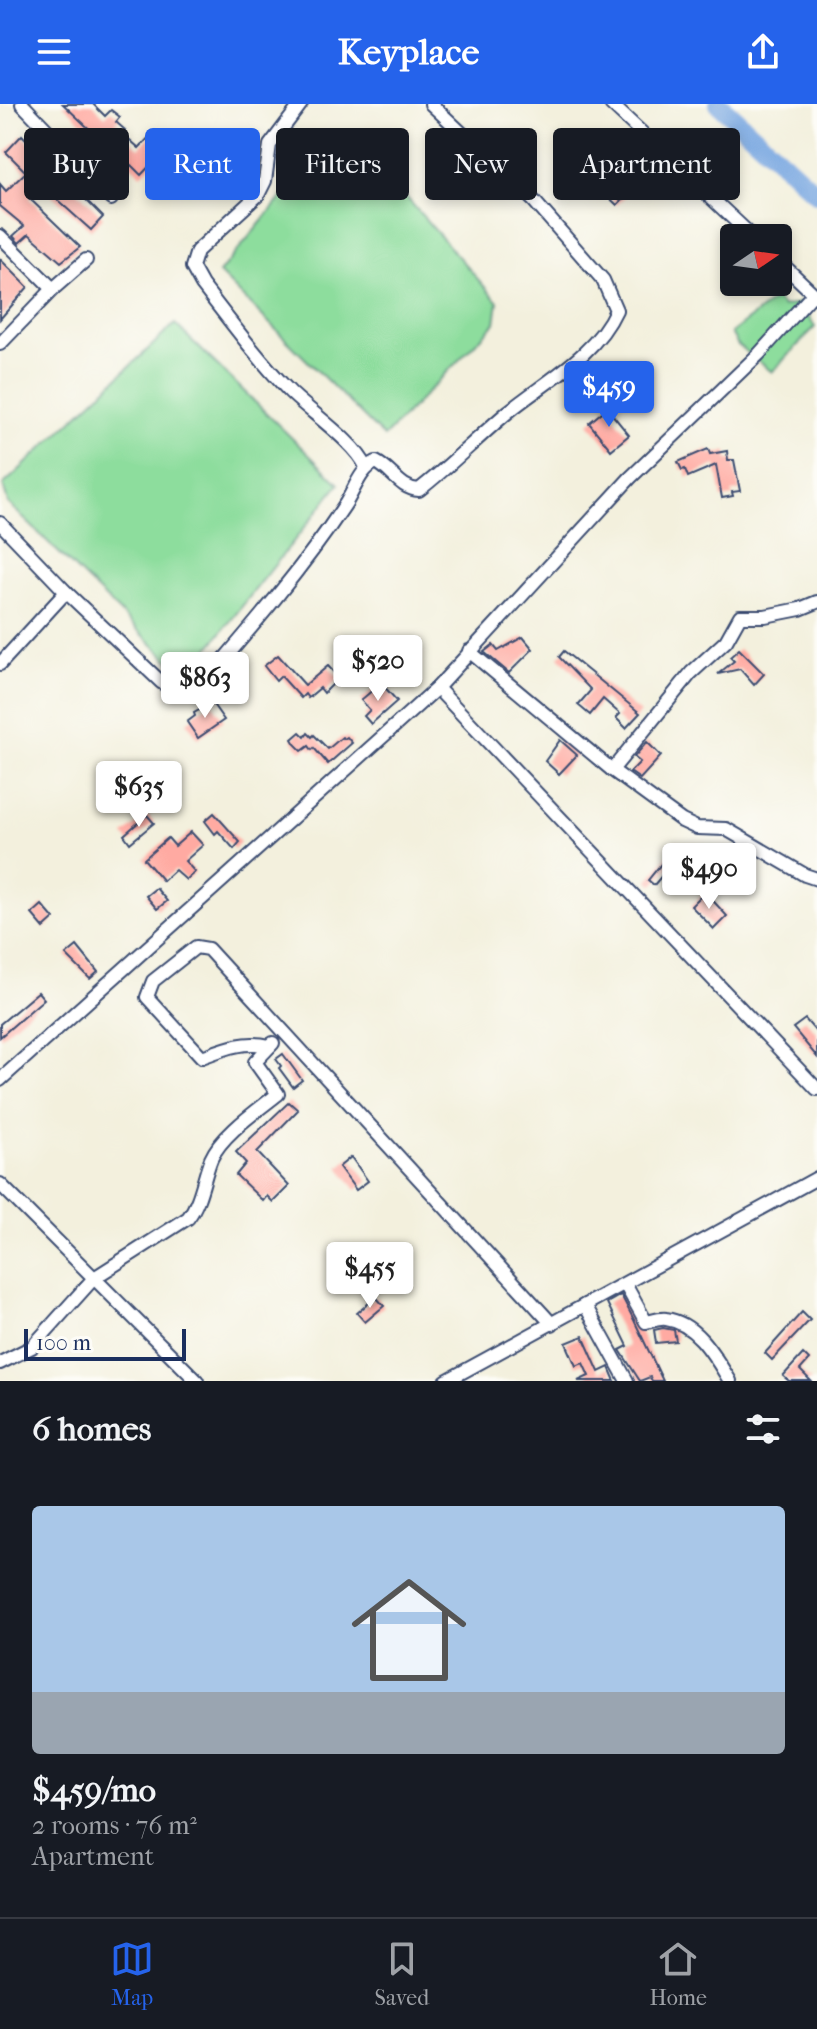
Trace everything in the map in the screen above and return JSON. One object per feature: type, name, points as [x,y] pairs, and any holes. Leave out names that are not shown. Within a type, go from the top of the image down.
[{"type":"street","points":[[22,104],[44,128]]},
{"type":"street","points":[[301,104],[270,145],[265,181],[258,195],[197,251],[192,267],[202,285],[290,392],[348,444],[366,467]]},
{"type":"street","points":[[0,523],[66,592],[161,682],[187,694],[194,691],[243,637],[291,578],[335,520],[366,467],[376,462],[411,490],[419,490],[506,414],[585,353],[607,328],[616,310],[603,280],[534,201],[431,104]]},
{"type":"street","points":[[611,104],[739,224]]},
{"type":"street","points":[[0,236],[53,289]]},
{"type":"street","points":[[0,344],[86,260]]},
{"type":"street","points":[[0,1080],[437,688],[630,478],[759,354],[815,295],[792,273]]},
{"type":"street","points":[[0,664],[66,592]]},
{"type":"street","points":[[612,770],[691,673],[726,641],[740,616],[789,611],[817,602]]},
{"type":"street","points":[[469,651],[612,770],[682,821],[697,828],[726,829],[817,879]]},
{"type":"street","points":[[437,688],[817,1089]]},
{"type":"street","points":[[270,1046],[255,1042],[240,1043],[202,1057],[147,997],[150,986],[189,952],[204,946],[552,1324]]},
{"type":"street","points":[[0,1363],[32,1347],[94,1278],[183,1221],[192,1212],[215,1151],[278,1094],[255,1062],[284,1032]]},
{"type":"street","points":[[446,1381],[817,1178]]},
{"type":"street","points":[[0,1184],[197,1381]]},
{"type":"street","points":[[625,1284],[646,1322],[666,1319],[692,1330],[710,1349],[730,1381]]},
{"type":"street","points":[[585,1305],[627,1381]]},
{"type":"green space","points":[[280,200],[409,200],[498,302],[495,323],[384,437],[219,273]]},
{"type":"green space","points":[[775,299],[783,307],[800,303],[815,327],[772,372],[738,345],[731,333]]},
{"type":"green space","points":[[175,324],[339,484],[186,677],[8,503],[3,485]]},
{"type":"building","points":[[63,104],[93,104],[105,116],[111,110],[120,117],[116,122],[123,128],[88,128]]},
{"type":"building","points":[[22,135],[24,170],[6,152]]},
{"type":"building","points":[[129,139],[139,148],[145,142],[145,171],[141,175],[131,165],[129,167]]},
{"type":"building","points":[[24,174],[24,200],[31,200],[80,247],[61,262],[29,234],[19,243],[13,236],[24,226],[0,206],[0,184],[6,191]]},
{"type":"building","points":[[58,200],[86,200],[103,217],[91,230]]},
{"type":"building","points":[[0,259],[28,287],[0,319]]},
{"type":"building","points":[[607,408],[629,435],[611,450],[589,423]]},
{"type":"building","points":[[708,449],[710,454],[727,451],[728,460],[734,460],[740,491],[732,492],[733,496],[722,498],[716,465],[688,477],[685,469],[682,470],[678,462]]},
{"type":"building","points":[[523,637],[533,649],[509,673],[484,652],[493,645],[498,651]]},
{"type":"building","points":[[739,649],[764,674],[754,685],[740,669],[718,674],[734,661],[730,657]]},
{"type":"building","points":[[564,651],[640,713],[626,728],[616,718],[620,714],[603,699],[590,715],[578,705],[591,690],[559,657]]},
{"type":"building","points":[[278,655],[305,685],[328,666],[339,678],[324,693],[320,688],[308,698],[305,694],[301,698],[281,676],[276,681],[264,666]]},
{"type":"building","points":[[381,683],[397,701],[371,724],[364,716],[370,710],[361,700]]},
{"type":"building","points":[[212,703],[224,720],[198,738],[187,722],[195,716],[194,713]]},
{"type":"building","points":[[300,732],[305,737],[308,733],[312,737],[314,735],[328,749],[342,737],[347,737],[352,743],[328,764],[314,748],[312,750],[309,746],[302,751],[295,744],[292,739]]},
{"type":"building","points":[[560,740],[577,755],[559,774],[545,761]]},
{"type":"building","points":[[647,742],[661,756],[640,779],[630,772],[640,762],[634,757]]},
{"type":"building","points":[[214,813],[240,842],[234,849],[218,831],[215,834],[205,821]]},
{"type":"building","points":[[147,815],[154,823],[130,843],[124,835]]},
{"type":"building","points":[[191,832],[203,845],[185,861],[195,872],[186,880],[175,870],[163,881],[144,859],[168,838],[175,846]]},
{"type":"building","points":[[669,854],[676,859],[654,885],[648,880]]},
{"type":"building","points":[[156,888],[167,901],[157,909],[146,896]]},
{"type":"building","points":[[705,892],[727,916],[714,929],[691,906]]},
{"type":"building","points":[[42,905],[54,919],[44,928],[32,914]]},
{"type":"building","points":[[77,946],[98,972],[90,979],[66,955]]},
{"type":"building","points":[[38,992],[44,999],[0,1037],[0,1024]]},
{"type":"building","points":[[805,1019],[817,1033],[817,1057],[793,1028]]},
{"type":"building","points":[[283,1054],[302,1080],[293,1087],[276,1059]]},
{"type":"building","points":[[289,1102],[298,1110],[257,1152],[289,1186],[273,1202],[267,1196],[263,1201],[236,1175],[246,1163],[236,1152]]},
{"type":"building","points":[[351,1157],[368,1181],[356,1190],[339,1167]]},
{"type":"building","points":[[621,1295],[663,1381],[652,1381],[650,1377],[640,1381],[620,1350],[628,1346],[607,1303]]},
{"type":"building","points":[[376,1297],[384,1306],[365,1322],[357,1313]]},
{"type":"building","points":[[802,1312],[810,1320],[772,1360],[765,1353]]},
{"type":"building","points":[[654,1330],[674,1330],[676,1341],[656,1343]]},
{"type":"building","points":[[583,1336],[599,1372],[609,1367],[615,1381],[578,1381],[589,1376],[583,1363],[576,1366],[566,1343]]},
{"type":"building","points":[[803,1354],[809,1360],[800,1370],[811,1381],[789,1381],[783,1376]]},
{"type":"waterway","points":[[719,104],[817,194]]}]
